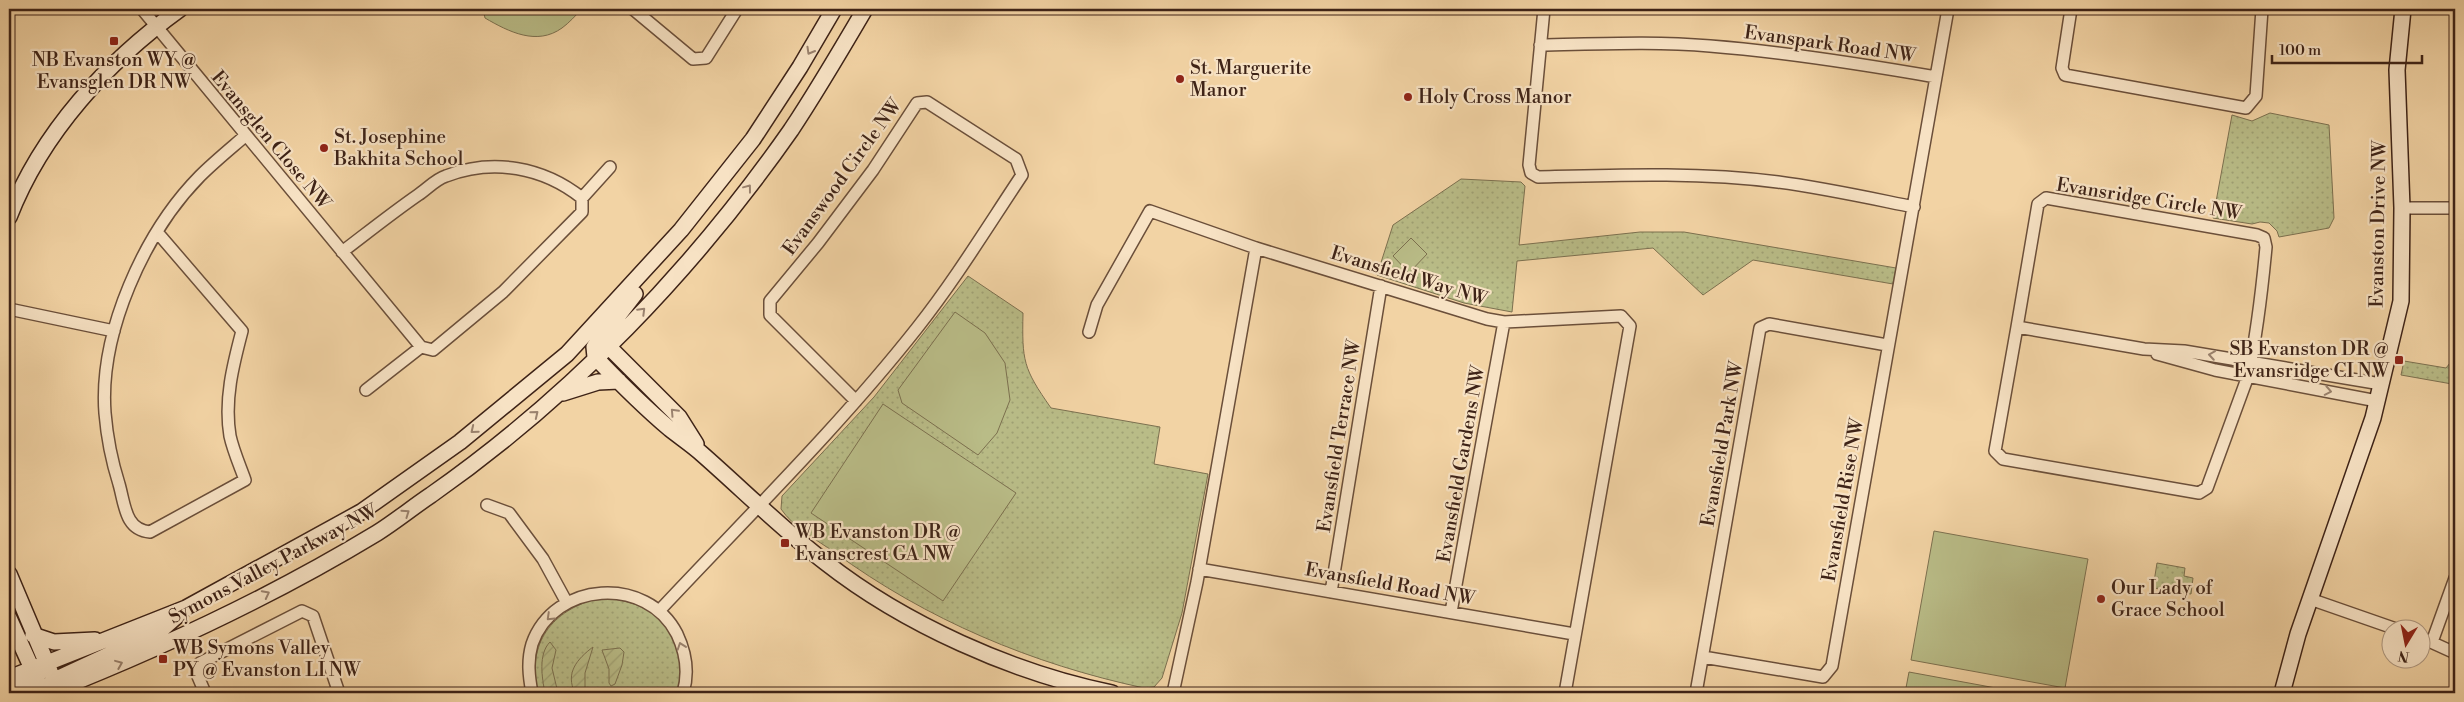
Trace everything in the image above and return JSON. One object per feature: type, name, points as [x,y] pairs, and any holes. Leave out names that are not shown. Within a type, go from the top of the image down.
[{"type":"main road","points":[[9,217],[32,170],[63,122],[89,89],[119,57],[180,9]]},
{"type":"main road","points":[[701,453],[679,417],[599,338],[680,239],[715,187],[753,139],[800,67],[834,9]]},
{"type":"main road","points":[[843,46],[855,9]]},
{"type":"main road","name":"Symons Valley Parkway NW","points":[[9,678],[34,674],[47,664],[186,608],[360,512],[460,442],[567,354],[599,338],[698,250],[746,191],[792,129],[865,9]]},
{"type":"main road","name":"Evanston Drive NW","points":[[2282,693],[2298,634],[2377,400],[2401,301],[2402,208],[2396,70],[2403,9]]},
{"type":"main road","name":"Symons Valley Parkway NW","points":[[51,690],[201,628],[379,532],[468,469],[559,394],[596,358],[599,338]]},
{"type":"main road","points":[[596,358],[668,428],[701,453],[825,563],[879,600],[940,632],[1010,664],[1082,687],[1112,693]]},
{"type":"main road","points":[[559,394],[598,382],[619,381]]},
{"type":"main road","points":[[9,574],[47,664],[51,690]]},
{"type":"main road","points":[[51,690],[160,631],[186,608]]},
{"type":"main road","points":[[9,618],[34,674],[51,690]]},
{"type":"main road","points":[[33,634],[54,642],[112,639]]},
{"type":"main road","points":[[9,691],[34,674]]},
{"type":"street","name":"Evansglen Close NW","points":[[142,9],[245,136],[421,346]]},
{"type":"street","points":[[633,9],[693,58],[706,58],[738,9]]},
{"type":"street","points":[[1544,9],[1529,165],[1531,173],[1538,177],[1659,174],[1718,177],[1779,182],[1914,207]]},
{"type":"street","name":"Evansfield Rise NW","points":[[1703,657],[1822,676],[1832,666],[1948,9]]},
{"type":"street","points":[[2071,9],[2062,68],[2065,75],[2246,108],[2256,96],[2262,9]]},
{"type":"street","name":"Evanspark Road NW","points":[[1540,45],[1634,43],[1709,46],[1801,55],[1936,77]]},
{"type":"street","name":"Evanswood Circle NW","points":[[659,611],[856,401],[918,327],[1022,175],[1016,159],[927,102],[917,103],[873,170],[818,243],[770,302],[770,315],[856,401]]},
{"type":"street","points":[[158,232],[242,332],[231,370],[229,400],[230,436],[245,480],[150,532],[140,532],[131,525],[114,468],[105,412],[107,375],[114,331],[134,271],[166,217],[199,177],[245,136]]},
{"type":"street","points":[[342,252],[445,176],[468,170],[491,166],[539,172],[564,184],[582,198]]},
{"type":"street","points":[[366,390],[421,346],[434,350],[503,292],[582,212],[582,198],[610,166]]},
{"type":"street","name":"Evansridge Circle NW","points":[[2017,327],[2038,204],[2046,198],[2257,235],[2264,238],[2266,247],[2261,303],[2251,362]]},
{"type":"street","points":[[2402,208],[2455,208]]},
{"type":"street","name":"Evansfield Way NW","points":[[1088,332],[1097,306],[1150,211],[1256,248],[1381,286],[1461,313],[1504,322],[1621,316],[1630,326],[1565,693]]},
{"type":"street","points":[[1173,693],[1199,570],[1256,248]]},
{"type":"street","name":"Evansfield Terrace NW","points":[[1331,592],[1381,286]]},
{"type":"street","points":[[9,309],[114,331]]},
{"type":"street","name":"Evansfield Gardens NW","points":[[1451,612],[1504,322]]},
{"type":"street","name":"Evansfield Park NW","points":[[1696,693],[1760,328],[1769,324],[1888,345]]},
{"type":"street","points":[[2251,362],[2248,376],[2206,488],[2200,493],[2003,458],[1995,451],[2017,327],[2144,349],[2184,351],[2251,362],[2381,384]]},
{"type":"street","points":[[2144,349],[2180,361],[2248,376],[2377,400]]},
{"type":"street","points":[[488,505],[509,513],[543,559],[566,603]]},
{"type":"street","name":"Evansfield Road NW","points":[[1199,570],[1574,634]]},
{"type":"street","points":[[2432,629],[2455,578]]},
{"type":"street","points":[[532,693],[528,671],[532,644],[546,620],[566,603],[590,594],[614,592],[638,598],[659,611],[673,626],[682,644],[686,664],[683,693]]},
{"type":"street","points":[[2310,598],[2382,624]]},
{"type":"street","points":[[205,693],[197,674],[200,663],[302,611],[313,616],[339,693]]},
{"type":"street","points":[[2432,642],[2455,653]]},
{"type":"green space","points":[[483,9],[582,9],[562,28],[543,36],[533,36],[513,32],[494,23],[485,18]]},
{"type":"green space","points":[[2270,113],[2329,125],[2334,218],[2329,228],[2279,237],[2277,231],[2269,223],[2260,222],[2252,224],[2213,218],[2232,115],[2252,121]]},
{"type":"green space","points":[[1461,179],[1521,182],[1525,186],[1519,245],[1640,232],[1684,232],[1896,268],[1893,284],[1753,260],[1703,295],[1653,248],[1517,261],[1512,312],[1464,303],[1377,275],[1393,225]]},
{"type":"green space","points":[[1411,238],[1427,254],[1409,273],[1393,256]]},
{"type":"green space","points":[[968,276],[1023,313],[1023,342],[1026,364],[1035,383],[1051,408],[1160,427],[1154,464],[1208,474],[1182,613],[1162,678],[1154,687],[1144,688],[1061,666],[1021,652],[943,619],[869,576],[806,533],[792,522],[781,509],[782,496],[874,397]]},
{"type":"green space","points":[[955,312],[985,333],[1005,363],[1010,400],[997,433],[978,455],[902,403],[898,390]]},
{"type":"green space","points":[[2455,357],[2455,379],[2452,384],[2401,375],[2404,361],[2446,368]]},
{"type":"green space","points":[[883,404],[1016,493],[943,601],[811,513]]},
{"type":"green space","points":[[1934,531],[2088,559],[2065,688],[1911,660]]},
{"type":"green space","points":[[2157,563],[2185,568],[2184,576],[2193,578],[2191,594],[2153,588]]},
{"type":"green space","points":[[599,598],[620,600],[637,605],[652,613],[664,624],[673,638],[679,654],[681,673],[679,693],[538,693],[535,675],[536,659],[546,631],[568,611],[582,603]]},
{"type":"green space","points":[[550,642],[556,650],[552,668],[558,693],[545,693],[544,687],[542,659]]},
{"type":"green space","points":[[593,647],[585,673],[585,693],[575,693],[571,679],[574,667],[582,656]]},
{"type":"green space","points":[[620,648],[624,652],[622,665],[615,684],[611,686],[609,683],[609,669],[602,650]]},
{"type":"green space","points":[[1909,672],[2023,693],[1905,693]]},
{"type":"place","name":"NB Evanston WY @ Evansglen DR NW","points":[[114,41]]},
{"type":"place","name":"St. Marguerite Manor","points":[[1180,79]]},
{"type":"place","name":"Holy Cross Manor","points":[[1408,97]]},
{"type":"place","name":"St. Josephine Bakhita School","points":[[324,148]]},
{"type":"place","name":"SB Evanston DR @ Evansridge CI NW","points":[[2399,360]]},
{"type":"place","name":"WB Evanston DR @ Evanscrest GA NW","points":[[785,543]]},
{"type":"place","name":"Our Lady of Grace School","points":[[2101,599]]},
{"type":"place","name":"WB Symons Valley PY @ Evanston LI NW","points":[[163,659]]}]
